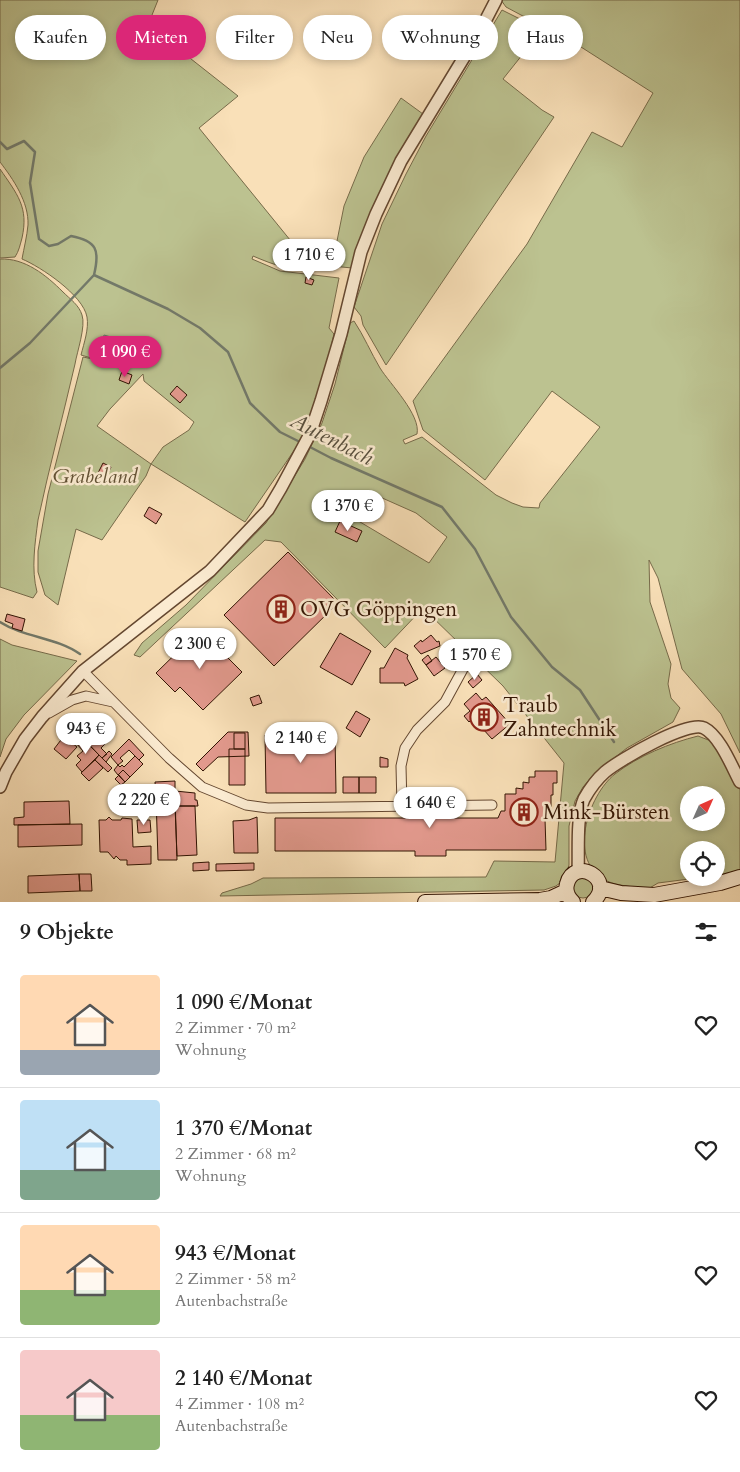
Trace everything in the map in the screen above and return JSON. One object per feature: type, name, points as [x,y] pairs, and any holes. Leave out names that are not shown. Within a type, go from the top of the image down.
[{"type":"main road","points":[[425,902],[540,900],[570,897],[568,881],[574,874],[584,871],[597,878],[600,888],[597,898],[593,902]]},
{"type":"main road","points":[[600,888],[621,893],[654,894],[720,883],[740,877]]},
{"type":"street","points":[[0,787],[6,772],[26,739],[42,717],[83,672],[210,571],[268,510],[298,459],[310,434],[341,334],[361,252],[376,214],[401,161],[480,31],[496,0]]},
{"type":"street","points":[[402,807],[401,766],[405,748],[417,730],[444,702],[463,669]]},
{"type":"street","points":[[83,672],[169,758],[202,787],[246,805],[268,808],[492,805]]},
{"type":"street","points":[[42,717],[72,700],[86,696],[113,702]]},
{"type":"street","points":[[578,872],[579,826],[584,801],[597,780],[621,760],[694,726],[704,728],[715,736],[740,782]]},
{"type":"green space","name":"Grabeland","points":[[0,0],[158,0],[152,15],[116,15],[116,60],[192,60],[238,96],[199,128],[308,262],[319,270],[294,269],[253,256],[252,259],[280,271],[339,278],[329,328],[334,334],[323,381],[302,439],[245,522],[151,464],[146,476],[102,540],[76,529],[58,605],[45,595],[38,572],[38,551],[48,494],[83,357],[98,360],[81,355],[86,336],[87,317],[78,300],[50,275],[22,259],[28,216],[23,199],[15,183],[0,162]],"holes":[[[143,374],[144,381],[194,422],[189,430],[163,447],[151,464],[97,426],[110,409]]]},
{"type":"green space","points":[[501,0],[740,0],[740,753],[721,714],[682,669],[658,578],[649,560],[650,602],[671,664],[668,684],[671,698],[680,708],[673,722],[627,748],[595,773],[583,787],[575,801],[569,826],[569,865],[565,879],[556,886],[544,890],[220,896],[222,893],[251,884],[263,878],[486,877],[494,861],[555,862],[564,763],[503,686],[423,608],[385,648],[281,542],[265,540],[140,657],[134,655],[142,643],[186,605],[266,523],[305,459],[322,423],[335,384],[350,323],[354,321],[380,368],[404,400],[414,418],[417,434],[403,440],[405,444],[422,437],[496,495],[512,503],[523,507],[539,508],[540,503],[600,427],[552,391],[485,480],[423,430],[413,401],[527,244],[592,132],[622,147],[653,93],[583,48],[583,15],[521,15],[506,7]],"holes":[[[364,493],[371,493],[416,513],[447,537],[429,563],[345,513],[356,496]]]},
{"type":"green space","points":[[502,10],[512,15],[508,15],[508,60],[518,60],[503,79],[542,110],[554,117],[386,365],[363,325],[361,316],[354,307],[382,224],[426,136],[472,60],[498,60],[498,17]]},
{"type":"green space","points":[[401,98],[423,114],[382,188],[364,230],[352,268],[332,266],[344,206],[364,157]]},
{"type":"green space","points":[[0,169],[23,209],[24,227],[20,246],[15,257],[0,258]]},
{"type":"green space","points":[[0,259],[18,261],[42,274],[77,305],[83,320],[81,339],[38,520],[34,565],[37,592],[33,598],[0,587]]},
{"type":"green space","points":[[0,639],[12,645],[77,661],[24,715],[6,739],[0,757]]},
{"type":"green space","points":[[698,736],[711,741],[722,755],[740,790],[740,871],[725,874],[725,841],[680,841],[680,880],[658,883],[648,889],[611,883],[594,872],[587,859],[584,844],[590,812],[605,784],[615,774],[634,761],[665,746]]},
{"type":"green space","points":[[583,878],[590,881],[593,888],[590,895],[583,898],[576,895],[573,888],[576,881]]},
{"type":"shaded area","points":[[104,335],[128,342],[125,352],[101,345]]},
{"type":"building","points":[[306,277],[314,280],[312,285],[305,283]]},
{"type":"building","points":[[122,371],[132,375],[129,384],[119,380]]},
{"type":"building","points":[[177,386],[187,395],[180,403],[170,394]]},
{"type":"building","points":[[103,463],[111,467],[105,480],[97,475]]},
{"type":"building","points":[[149,507],[162,514],[156,524],[144,516]]},
{"type":"building","points":[[340,521],[362,531],[357,542],[335,532]]},
{"type":"building","name":"OVG Göppingen","points":[[288,552],[338,603],[274,666],[224,615]]},
{"type":"building","points":[[7,614],[25,619],[22,631],[12,628],[13,624],[5,621]]},
{"type":"building","points":[[200,630],[225,652],[223,653],[242,672],[203,710],[180,687],[175,692],[156,673]]},
{"type":"building","points":[[340,633],[371,651],[352,685],[320,667]]},
{"type":"building","points":[[431,635],[437,642],[439,641],[440,646],[421,654],[414,646]]},
{"type":"building","points":[[395,648],[408,655],[407,658],[418,679],[405,686],[404,683],[380,683],[380,668],[384,668]]},
{"type":"building","points":[[428,655],[432,661],[426,665],[422,660]]},
{"type":"building","points":[[436,657],[445,668],[434,676],[426,665]]},
{"type":"building","points":[[477,674],[482,680],[473,688],[468,682]]},
{"type":"building","name":"Traub Zahntechnik","points":[[476,693],[482,700],[486,697],[510,724],[492,739],[473,718],[469,722],[464,716],[470,711],[464,704]]},
{"type":"building","points":[[259,695],[262,703],[253,706],[250,698]]},
{"type":"building","points":[[356,711],[370,719],[360,737],[346,728]]},
{"type":"building","points":[[90,718],[110,739],[101,748],[107,754],[102,758],[76,732]]},
{"type":"building","points":[[228,732],[248,732],[249,756],[218,757],[203,771],[196,764]]},
{"type":"building","points":[[234,733],[245,733],[245,749],[234,749]]},
{"type":"building","points":[[265,735],[335,735],[336,793],[266,793]]},
{"type":"building","points":[[64,736],[77,747],[66,759],[54,749]]},
{"type":"building","points":[[82,737],[99,755],[82,772],[76,765],[81,760],[77,756],[83,751],[76,743]]},
{"type":"building","points":[[129,739],[144,755],[139,760],[129,750],[120,758],[123,761],[118,765],[111,757]]},
{"type":"building","points":[[229,749],[245,749],[245,785],[229,785]]},
{"type":"building","points":[[109,751],[112,754],[106,762],[102,758]]},
{"type":"building","points":[[99,755],[112,768],[108,772],[95,760]]},
{"type":"building","points":[[135,756],[143,764],[130,777],[123,770],[118,775],[114,770],[118,765],[124,767]]},
{"type":"building","points":[[380,757],[388,759],[388,767],[380,767]]},
{"type":"building","points":[[95,760],[103,768],[89,781],[81,773]]},
{"type":"building","points":[[123,770],[130,777],[125,782],[118,775]]},
{"type":"building","name":"Mink-Bürsten","points":[[535,771],[557,771],[557,783],[553,783],[553,795],[551,795],[551,807],[547,807],[547,819],[545,819],[546,850],[446,850],[446,856],[415,856],[415,851],[275,851],[275,818],[498,818],[501,811],[505,811],[505,794],[516,794],[516,788],[523,789],[523,782],[529,783],[529,777],[535,777]]},
{"type":"building","points":[[119,775],[125,782],[121,785],[115,779]]},
{"type":"building","points":[[343,777],[359,777],[359,793],[343,793]]},
{"type":"building","points":[[359,777],[376,777],[376,793],[359,793]]},
{"type":"building","points":[[175,781],[175,797],[156,797],[155,782]]},
{"type":"building","points":[[175,791],[195,793],[195,800],[197,800],[198,806],[175,806]]},
{"type":"building","points":[[142,797],[149,797],[150,815],[142,815]]},
{"type":"building","points":[[156,797],[175,797],[177,860],[158,860]]},
{"type":"building","points":[[69,801],[70,824],[14,825],[14,818],[24,817],[24,802]]},
{"type":"building","points":[[175,806],[195,806],[197,855],[177,856]]},
{"type":"building","points":[[109,817],[112,820],[132,819],[133,847],[151,846],[151,864],[127,865],[127,860],[120,860],[116,856],[114,859],[108,852],[100,852],[99,820],[106,820]]},
{"type":"building","points":[[257,817],[258,853],[234,853],[233,821],[249,820]]},
{"type":"building","points":[[137,820],[150,820],[151,832],[138,833]]},
{"type":"building","points":[[82,824],[82,845],[18,847],[18,825]]},
{"type":"building","points":[[209,862],[209,870],[193,871],[193,863]]},
{"type":"building","points":[[254,863],[254,870],[216,871],[216,864]]},
{"type":"building","points":[[79,874],[91,874],[92,891],[80,891]]},
{"type":"building","points":[[79,874],[80,891],[28,893],[28,876]]},
{"type":"waterway","points":[[0,142],[7,149],[24,141],[35,152],[30,183],[39,239],[49,246],[58,244],[71,236],[80,238],[91,244],[97,259],[94,275],[30,343],[0,368]]},
{"type":"waterway","name":"Autenbach","points":[[94,275],[168,309],[200,328],[228,352],[250,403],[280,432],[300,442]]},
{"type":"waterway","name":"Autenbach","points":[[308,446],[442,507],[475,549],[511,617],[552,667],[580,690],[614,742]]},
{"type":"waterway","points":[[0,622],[20,631],[61,644],[80,654]]},
{"type":"place","name":"OVG Göppingen","points":[[281,609]]},
{"type":"place","name":"Traub Zahntechnik","points":[[484,717]]},
{"type":"place","name":"Mink-Bürsten","points":[[524,812]]}]
